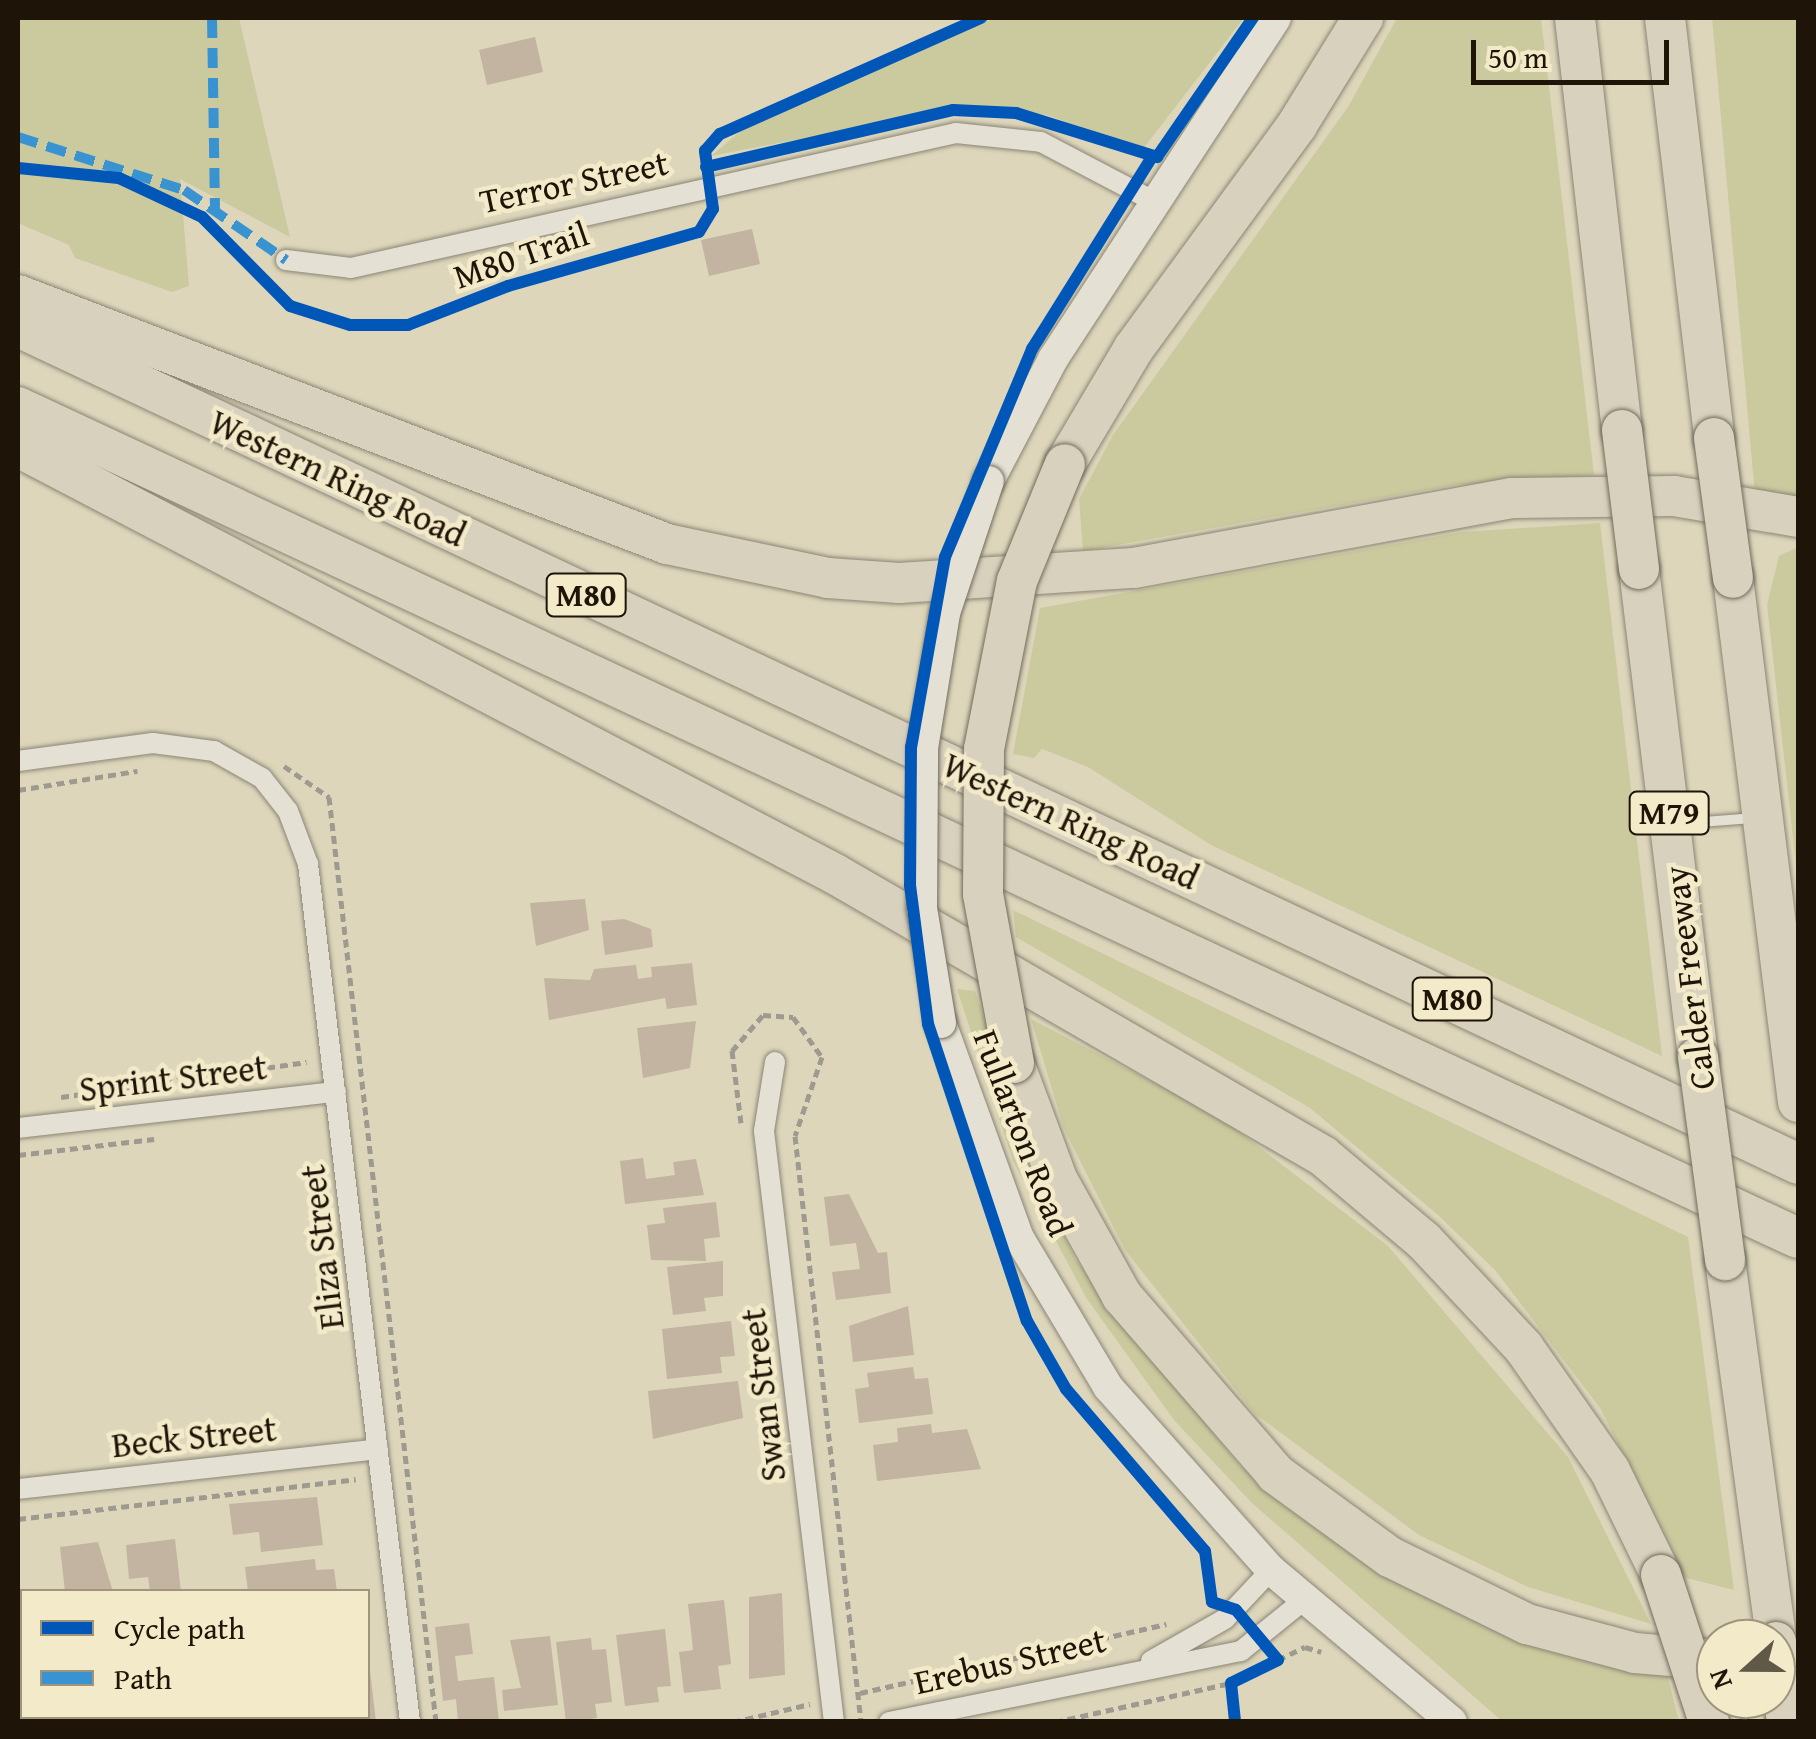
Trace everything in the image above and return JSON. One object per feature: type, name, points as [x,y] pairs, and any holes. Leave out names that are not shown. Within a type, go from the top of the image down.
[{"type":"highway","points":[[1363,18],[1297,125],[1134,348],[1065,464],[1018,581],[984,749],[983,894],[1014,1063],[1058,1181],[1122,1296],[1276,1474],[1390,1558],[1527,1624],[1635,1653],[1696,1658]]},
{"type":"highway","name":"Calder Freeway","points":[[1575,18],[1698,1056],[1773,1619]]},
{"type":"highway","name":"M79","points":[[1665,18],[1798,1102]]},
{"type":"highway","points":[[18,295],[666,544],[844,580],[1134,568],[1512,498],[1674,496],[1798,517]]},
{"type":"highway","name":"Western Ring Road","points":[[18,327],[1798,1164]]},
{"type":"highway","name":"Western Ring Road","points":[[18,407],[1798,1238]]},
{"type":"highway","points":[[18,446],[836,874],[1324,1156],[1424,1241],[1524,1348],[1610,1472],[1661,1575],[1708,1722]]},
{"type":"main road","name":"Fullarton Road","points":[[1276,18],[1159,204],[1053,359],[990,481],[945,613],[922,764],[922,908],[941,1023],[994,1182],[1057,1308],[1138,1426],[1271,1570],[1452,1722]]},
{"type":"street","name":"Terror Street","points":[[286,260],[351,268],[956,132],[1041,142],[1159,204]]},
{"type":"street","name":"Eliza Street","points":[[18,761],[153,743],[214,751],[262,778],[308,864],[410,1722]]},
{"type":"street","name":"Swan Street","points":[[775,1062],[764,1131],[834,1722]]},
{"type":"street","name":"Sprint Street","points":[[18,1128],[336,1092]]},
{"type":"street","name":"Beck Street","points":[[18,1490],[378,1449]]},
{"type":"street","name":"Erebus Street","points":[[1145,1664],[1225,1619],[1271,1570]]},
{"type":"street","points":[[1262,1642],[1304,1600]]},
{"type":"street","name":"Erebus Street","points":[[888,1722],[1262,1642]]},
{"type":"lane","points":[[1670,825],[1765,816]]},
{"type":"path","points":[[18,790],[149,769]]},
{"type":"path","points":[[56,1098],[308,1067],[306,1048]]},
{"type":"path","points":[[18,1518],[356,1479]]},
{"type":"path","points":[[733,1722],[1171,1623]]},
{"type":"path","points":[[1262,1642],[1278,1660]]},
{"type":"path","points":[[1055,1722],[1243,1677],[1306,1648],[1333,1661]]},
{"type":"path","points":[[1233,1702],[1243,1677]]},
{"type":"green space","points":[[18,18],[239,18],[290,237],[180,179],[189,286],[172,292],[75,258],[69,245],[18,223]]},
{"type":"green space","points":[[995,18],[1244,18],[1143,149],[1047,115],[977,105],[711,156],[749,124]]},
{"type":"green space","points":[[1397,18],[1541,18],[1594,475],[1455,485],[1083,551],[1079,499],[1113,435],[1348,107]]},
{"type":"green space","points":[[1712,18],[1798,18],[1798,500],[1755,495]]},
{"type":"green space","points":[[1600,523],[1662,1056],[1211,845],[1088,767],[1042,749],[1034,758],[1013,754],[1040,608],[1462,532]]},
{"type":"green space","points":[[1798,547],[1798,882],[1767,605],[1779,556]]},
{"type":"green space","points":[[1013,910],[1688,1237],[1734,1590],[1686,1578],[1600,1408],[1495,1270],[1438,1215],[1310,1108],[1016,937]]},
{"type":"green space","points":[[957,989],[975,991],[1030,1166],[1075,1259],[1239,1465],[1333,1535],[1667,1674],[1679,1721],[1502,1721],[1252,1503],[1174,1420],[1087,1299],[1013,1161]]},
{"type":"green space","points":[[1031,1019],[1220,1117],[1388,1246],[1568,1457],[1651,1624],[1528,1587],[1419,1535],[1254,1413],[1125,1250],[1064,1129]]},
{"type":"building","points":[[535,37],[543,72],[487,85],[479,50]]},
{"type":"building","points":[[752,229],[760,264],[709,276],[701,240]]},
{"type":"building","points":[[585,899],[589,930],[536,946],[530,903]]},
{"type":"building","points":[[624,919],[651,929],[653,947],[605,955],[601,921]]},
{"type":"building","points":[[692,963],[697,1005],[667,1009],[665,998],[549,1020],[544,978],[590,980],[594,969],[636,965],[638,979],[652,977],[651,967]]},
{"type":"building","points":[[696,1021],[690,1068],[643,1078],[637,1028]]},
{"type":"building","points":[[643,1158],[646,1179],[675,1175],[673,1162],[696,1159],[704,1195],[625,1204],[620,1161]]},
{"type":"building","points":[[849,1194],[878,1253],[887,1252],[891,1293],[836,1300],[832,1272],[860,1269],[856,1243],[830,1246],[824,1197]]},
{"type":"building","points":[[716,1202],[720,1237],[704,1239],[706,1261],[651,1260],[647,1225],[665,1223],[663,1208]]},
{"type":"building","points":[[723,1261],[723,1296],[704,1298],[706,1311],[673,1315],[667,1267]]},
{"type":"building","points":[[908,1306],[914,1355],[853,1362],[849,1326]]},
{"type":"building","points":[[731,1321],[735,1356],[720,1357],[722,1373],[667,1379],[662,1329]]},
{"type":"building","points":[[913,1367],[915,1379],[928,1378],[933,1414],[859,1423],[855,1389],[869,1387],[867,1373]]},
{"type":"building","points":[[738,1381],[743,1418],[653,1439],[648,1391]]},
{"type":"building","points":[[931,1424],[932,1433],[967,1429],[981,1469],[877,1481],[873,1445],[898,1442],[897,1428]]},
{"type":"building","points":[[317,1497],[323,1545],[261,1552],[259,1532],[233,1535],[229,1504]]},
{"type":"building","points":[[175,1539],[181,1589],[150,1589],[148,1577],[129,1579],[126,1545]]},
{"type":"building","points":[[98,1542],[112,1589],[65,1589],[60,1547]]},
{"type":"building","points":[[315,1559],[316,1570],[334,1569],[337,1589],[248,1589],[245,1567]]},
{"type":"building","points":[[782,1593],[785,1675],[749,1679],[749,1597]]},
{"type":"building","points":[[724,1600],[731,1664],[718,1666],[721,1689],[684,1693],[679,1652],[693,1650],[688,1604]]},
{"type":"building","points":[[469,1623],[473,1654],[455,1656],[458,1681],[494,1677],[499,1722],[458,1722],[456,1699],[443,1701],[435,1627]]},
{"type":"building","points":[[665,1629],[671,1686],[657,1687],[659,1702],[625,1706],[616,1635]]},
{"type":"building","points":[[550,1636],[558,1705],[504,1711],[502,1690],[521,1688],[510,1640]]},
{"type":"building","points":[[591,1638],[592,1650],[606,1649],[612,1702],[595,1704],[597,1718],[566,1722],[556,1642]]},
{"type":"building","points":[[370,1671],[376,1722],[323,1722],[370,1719]]},
{"type":"building","points":[[208,1719],[256,1722],[209,1722]]},
{"type":"building","points":[[262,1719],[297,1722],[262,1722]]},
{"type":"marked path","points":[[212,18],[215,211]]},
{"type":"marked path","points":[[18,137],[184,190],[286,260]]},
{"type":"cycle path","name":"M80 Trail","points":[[18,168],[119,178],[202,217],[290,306],[350,325],[408,325],[508,286],[699,232],[713,209],[705,151],[720,134],[981,18]]},
{"type":"cycle path","points":[[706,167],[953,110],[1016,113],[1157,157],[1253,18]]},
{"type":"cycle path","points":[[1152,157],[1032,349],[945,557],[911,747],[910,885],[928,1024],[1027,1321],[1066,1389],[1205,1551],[1212,1602],[1236,1610],[1278,1660],[1231,1683],[1235,1722]]}]
